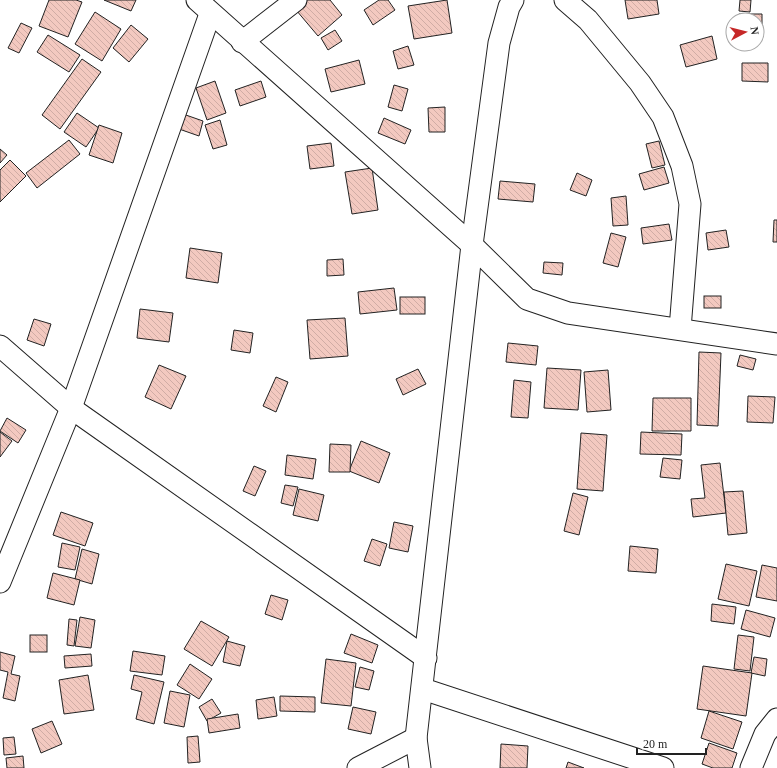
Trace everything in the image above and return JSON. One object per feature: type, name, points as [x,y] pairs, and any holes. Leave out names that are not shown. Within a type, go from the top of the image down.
[{"type":"street","points":[[242,42],[296,0]]},
{"type":"street","points":[[420,768],[416,738],[423,689],[472,245],[499,42],[509,7],[513,0]]},
{"type":"street","points":[[565,0],[588,20],[640,83],[663,117],[682,166],[690,204],[680,329]]},
{"type":"street","points":[[0,582],[71,408],[203,7],[472,245],[527,299],[568,313],[777,344]]},
{"type":"street","points":[[0,346],[71,408],[426,658]]},
{"type":"street","points":[[423,689],[663,768]]},
{"type":"street","points":[[751,768],[765,734],[777,719]]},
{"type":"street","points":[[358,768],[416,738]]},
{"type":"building","points":[[49,0],[76,0],[82,2],[68,37],[39,26]]},
{"type":"building","points":[[104,0],[136,0],[131,11]]},
{"type":"building","points":[[295,0],[330,0],[342,15],[318,36],[291,4]]},
{"type":"building","points":[[379,0],[388,0],[395,10],[373,25],[364,10]]},
{"type":"building","points":[[447,0],[452,33],[414,39],[408,6]]},
{"type":"building","points":[[625,0],[657,0],[659,14],[628,19]]},
{"type":"building","points":[[740,0],[751,0],[750,12],[739,11]]},
{"type":"building","points":[[95,12],[121,29],[102,61],[75,44]]},
{"type":"building","points":[[21,23],[32,28],[19,53],[8,48]]},
{"type":"building","points":[[131,25],[148,39],[129,62],[113,48]]},
{"type":"building","points":[[335,30],[342,41],[328,50],[321,38]]},
{"type":"building","points":[[48,35],[80,55],[69,72],[37,52]]},
{"type":"building","points":[[712,36],[717,59],[686,67],[680,45]]},
{"type":"building","points":[[408,46],[414,65],[398,69],[393,51]]},
{"type":"building","points":[[82,59],[101,72],[60,129],[42,115]]},
{"type":"building","points":[[359,60],[365,84],[331,92],[325,69]]},
{"type":"building","points":[[742,63],[768,63],[768,82],[742,81]]},
{"type":"building","points":[[215,81],[226,113],[207,120],[196,88]]},
{"type":"building","points":[[261,81],[266,97],[240,106],[235,90]]},
{"type":"building","points":[[394,85],[408,89],[402,111],[388,107]]},
{"type":"building","points":[[445,107],[445,132],[429,132],[428,108]]},
{"type":"building","points":[[77,113],[99,128],[86,147],[64,132]]},
{"type":"building","points":[[183,114],[203,121],[199,136],[179,129]]},
{"type":"building","points":[[384,118],[411,130],[405,144],[378,133]]},
{"type":"building","points":[[220,120],[227,145],[213,149],[205,125]]},
{"type":"building","points":[[99,125],[122,133],[113,163],[89,155]]},
{"type":"building","points":[[69,140],[80,154],[37,188],[26,173]]},
{"type":"building","points":[[659,141],[665,165],[652,168],[646,144]]},
{"type":"building","points":[[331,143],[334,166],[310,169],[307,146]]},
{"type":"building","points":[[0,149],[7,155],[0,163]]},
{"type":"building","points":[[10,160],[26,176],[0,202],[0,170]]},
{"type":"building","points":[[664,167],[669,183],[644,190],[639,174]]},
{"type":"building","points":[[372,168],[378,210],[352,214],[345,172]]},
{"type":"building","points":[[577,173],[592,180],[586,196],[570,190]]},
{"type":"building","points":[[500,181],[535,184],[533,202],[498,199]]},
{"type":"building","points":[[626,196],[628,225],[613,226],[611,198]]},
{"type":"building","points":[[774,220],[777,220],[777,242],[773,242]]},
{"type":"building","points":[[669,224],[672,240],[643,244],[641,228]]},
{"type":"building","points":[[726,230],[729,247],[708,250],[706,233]]},
{"type":"building","points":[[611,233],[626,237],[618,267],[603,263]]},
{"type":"building","points":[[190,248],[222,253],[218,283],[186,278]]},
{"type":"building","points":[[343,259],[344,275],[327,276],[327,260]]},
{"type":"building","points":[[544,262],[563,263],[562,275],[543,273]]},
{"type":"building","points":[[394,288],[397,310],[360,314],[358,292]]},
{"type":"building","points":[[704,296],[721,296],[721,308],[704,308]]},
{"type":"building","points":[[400,297],[425,297],[425,314],[400,314]]},
{"type":"building","points":[[140,309],[173,313],[169,342],[137,338]]},
{"type":"building","points":[[345,318],[348,356],[310,359],[307,320]]},
{"type":"building","points":[[34,319],[51,324],[44,346],[27,340]]},
{"type":"building","points":[[234,330],[253,333],[250,353],[231,350]]},
{"type":"building","points":[[508,343],[538,346],[536,365],[506,362]]},
{"type":"building","points":[[699,352],[721,353],[718,426],[697,425]]},
{"type":"building","points":[[740,355],[756,359],[753,370],[737,366]]},
{"type":"building","points":[[159,365],[186,376],[171,409],[145,397]]},
{"type":"building","points":[[547,368],[581,370],[578,410],[544,408]]},
{"type":"building","points":[[418,369],[426,384],[403,395],[396,379]]},
{"type":"building","points":[[608,370],[611,410],[587,412],[584,372]]},
{"type":"building","points":[[276,377],[288,382],[276,412],[263,406]]},
{"type":"building","points":[[514,380],[531,382],[528,418],[511,417]]},
{"type":"building","points":[[748,396],[775,397],[773,423],[747,422]]},
{"type":"building","points":[[653,398],[691,398],[691,431],[652,431]]},
{"type":"building","points":[[7,418],[26,430],[18,443],[0,431]]},
{"type":"building","points":[[0,432],[12,441],[0,457]]},
{"type":"building","points":[[641,432],[682,434],[681,455],[640,454]]},
{"type":"building","points":[[581,433],[607,435],[603,491],[577,489]]},
{"type":"building","points":[[361,441],[390,453],[379,483],[349,471]]},
{"type":"building","points":[[330,444],[351,445],[350,472],[329,472]]},
{"type":"building","points":[[287,455],[316,459],[313,479],[285,475]]},
{"type":"building","points":[[663,458],[682,460],[680,479],[660,477]]},
{"type":"building","points":[[720,463],[726,513],[693,517],[691,499],[705,498],[701,465]]},
{"type":"building","points":[[254,466],[266,471],[255,496],[243,491]]},
{"type":"building","points":[[285,485],[298,487],[293,506],[281,503]]},
{"type":"building","points":[[299,489],[324,495],[318,521],[293,515]]},
{"type":"building","points":[[743,491],[747,533],[728,535],[724,492]]},
{"type":"building","points":[[573,493],[588,497],[579,535],[564,531]]},
{"type":"building","points":[[61,512],[93,523],[85,546],[53,535]]},
{"type":"building","points":[[394,522],[413,526],[408,552],[389,548]]},
{"type":"building","points":[[372,539],[387,544],[380,566],[364,561]]},
{"type":"building","points":[[62,543],[80,547],[75,570],[58,567]]},
{"type":"building","points":[[630,546],[658,549],[656,573],[628,571]]},
{"type":"building","points":[[82,549],[99,554],[92,584],[75,579]]},
{"type":"building","points":[[726,564],[757,571],[749,606],[718,599]]},
{"type":"building","points":[[762,565],[777,568],[777,601],[756,597]]},
{"type":"building","points":[[53,573],[80,580],[74,605],[47,598]]},
{"type":"building","points":[[271,595],[288,600],[282,620],[265,614]]},
{"type":"building","points":[[712,604],[736,607],[734,624],[711,621]]},
{"type":"building","points":[[746,610],[775,618],[770,637],[741,629]]},
{"type":"building","points":[[80,617],[95,620],[91,648],[75,646]]},
{"type":"building","points":[[69,619],[77,620],[74,646],[67,645]]},
{"type":"building","points":[[201,621],[229,637],[212,666],[184,649]]},
{"type":"building","points":[[351,634],[378,645],[372,663],[344,653]]},
{"type":"building","points":[[30,635],[47,635],[47,652],[30,652]]},
{"type":"building","points":[[738,635],[754,637],[750,671],[734,669]]},
{"type":"building","points":[[227,641],[245,646],[240,666],[223,662]]},
{"type":"building","points":[[133,651],[165,656],[162,675],[130,671]]},
{"type":"building","points":[[0,652],[15,656],[11,674],[20,676],[15,701],[3,698],[8,672],[0,670]]},
{"type":"building","points":[[91,654],[92,666],[65,668],[64,656]]},
{"type":"building","points":[[754,657],[767,659],[765,676],[751,673]]},
{"type":"building","points":[[326,659],[356,663],[351,706],[321,703]]},
{"type":"building","points":[[190,664],[212,679],[199,699],[177,685]]},
{"type":"building","points":[[703,666],[752,673],[746,716],[697,709]]},
{"type":"building","points":[[360,667],[374,671],[369,690],[355,687]]},
{"type":"building","points":[[88,675],[94,710],[64,714],[59,680]]},
{"type":"building","points":[[134,675],[164,682],[154,724],[136,719],[142,692],[131,689]]},
{"type":"building","points":[[170,691],[190,695],[184,727],[164,723]]},
{"type":"building","points":[[280,696],[315,697],[315,712],[280,711]]},
{"type":"building","points":[[274,697],[277,716],[258,719],[256,700]]},
{"type":"building","points":[[212,699],[221,713],[207,721],[199,707]]},
{"type":"building","points":[[353,707],[376,712],[371,734],[348,729]]},
{"type":"building","points":[[709,711],[742,722],[733,749],[701,738]]},
{"type":"building","points":[[238,714],[240,728],[209,733],[207,719]]},
{"type":"building","points":[[52,721],[62,744],[41,753],[32,729]]},
{"type":"building","points":[[198,736],[200,762],[188,763],[187,737]]},
{"type":"building","points":[[14,737],[16,754],[4,755],[3,738]]},
{"type":"building","points":[[709,743],[737,753],[732,768],[713,768],[702,764]]},
{"type":"building","points":[[501,744],[528,746],[527,768],[500,768]]},
{"type":"building","points":[[23,756],[24,768],[7,768],[6,758]]},
{"type":"building","points":[[568,762],[584,768],[566,768]]}]
